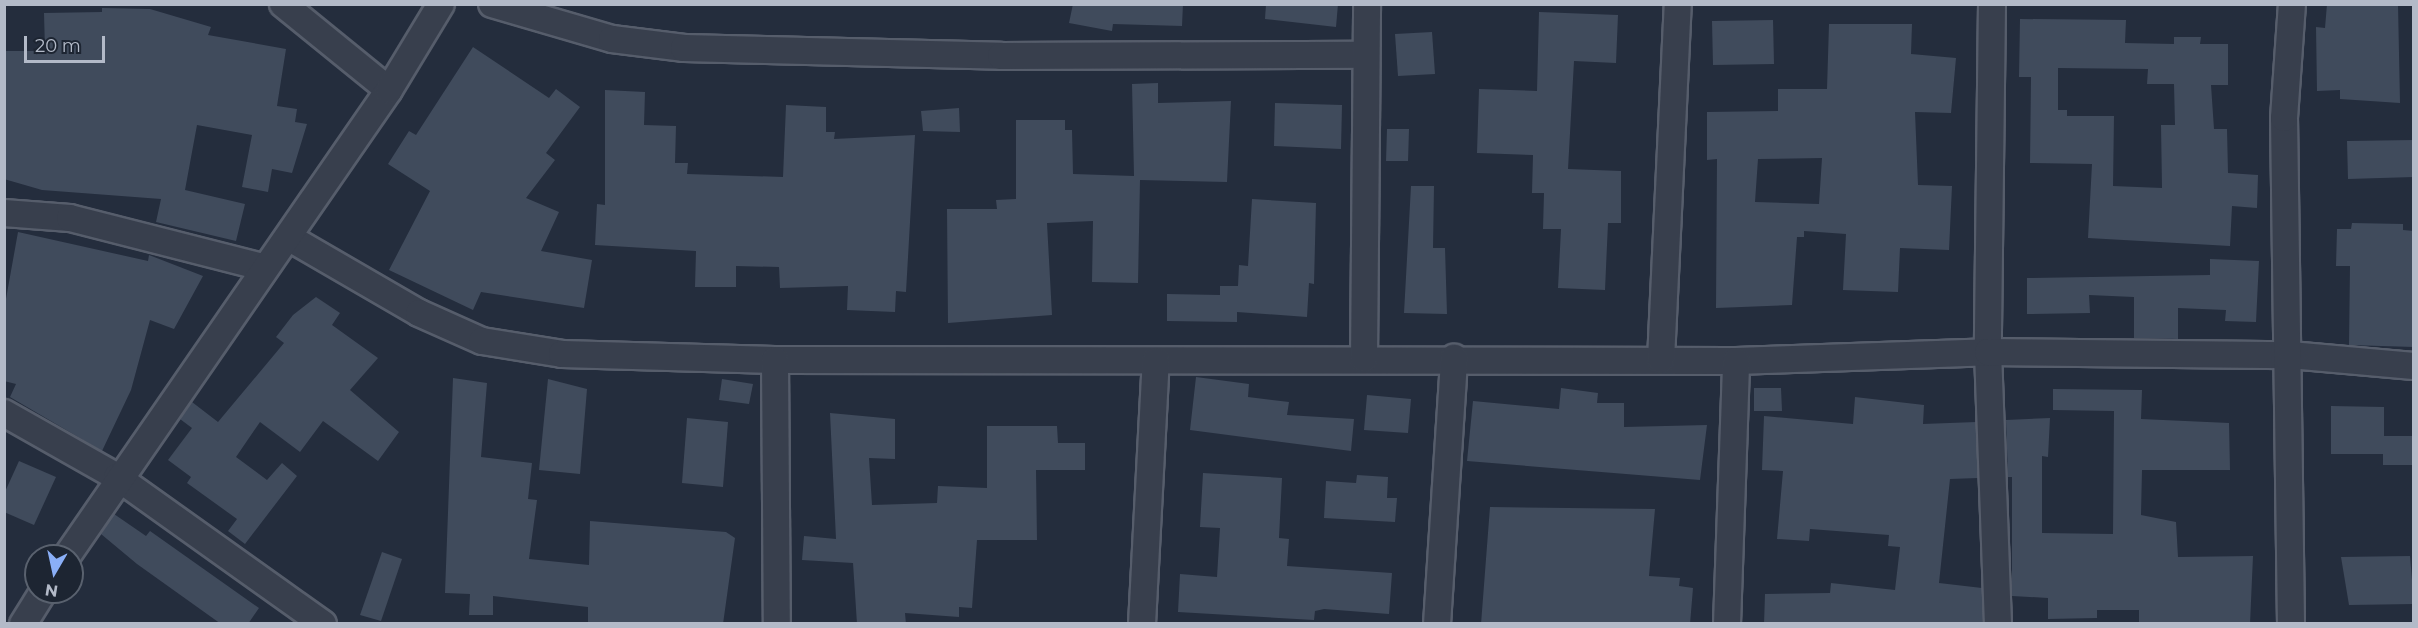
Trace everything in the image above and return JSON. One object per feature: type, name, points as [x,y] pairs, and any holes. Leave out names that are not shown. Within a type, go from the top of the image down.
[{"type":"street","points":[[283,4],[389,90]]},
{"type":"street","points":[[74,544],[117,477],[262,267],[288,237],[389,90],[441,4]]},
{"type":"street","points":[[492,4],[612,39],[684,48],[1001,56],[1364,55]]},
{"type":"street","points":[[1364,359],[1366,4]]},
{"type":"street","points":[[1661,360],[1678,4]]},
{"type":"street","points":[[1992,4],[1988,352],[1998,624]]},
{"type":"street","points":[[2291,624],[2290,356],[2284,118],[2292,4]]},
{"type":"street","points":[[4,213],[70,218],[262,267]]},
{"type":"street","points":[[288,237],[419,314],[482,341],[562,354],[775,360],[1156,361],[1454,358],[1736,361],[1988,352],[2290,356],[2414,366]]},
{"type":"street","points":[[1437,624],[1454,358]]},
{"type":"street","points":[[775,360],[777,624]]},
{"type":"street","points":[[1142,624],[1156,361]]},
{"type":"street","points":[[1727,624],[1736,361]]},
{"type":"street","points":[[4,413],[117,477],[323,624]]},
{"type":"street","points":[[18,617],[32,604]]},
{"type":"building","points":[[1073,4],[1183,4],[1182,26],[1113,24],[1112,31],[1069,23]]},
{"type":"building","points":[[1266,4],[1338,4],[1336,27],[1265,19]]},
{"type":"building","points":[[2327,4],[2398,4],[2400,103],[2340,99],[2340,90],[2317,91],[2316,27],[2325,28]]},
{"type":"building","points":[[102,8],[150,9],[211,27],[208,35],[286,49],[277,106],[297,109],[295,122],[307,124],[292,173],[272,169],[268,192],[242,187],[252,135],[197,125],[185,190],[245,204],[236,241],[156,222],[161,199],[42,190],[4,179],[4,51],[45,51],[44,13],[102,12]]},
{"type":"building","points":[[1539,12],[1618,15],[1616,63],[1574,61],[1568,169],[1621,171],[1621,223],[1608,223],[1605,290],[1558,288],[1561,229],[1543,229],[1544,193],[1532,193],[1533,155],[1477,153],[1479,89],[1537,91]]},
{"type":"building","points":[[2020,19],[2126,20],[2125,43],[2174,44],[2174,37],[2201,37],[2200,44],[2228,44],[2228,85],[2211,85],[2214,129],[2227,129],[2228,173],[2258,175],[2257,208],[2232,206],[2230,246],[2088,238],[2092,164],[2030,163],[2031,77],[2019,77]],"holes":[[[2058,68],[2148,69],[2147,84],[2174,84],[2175,125],[2161,125],[2162,188],[2113,186],[2114,116],[2067,116],[2067,110],[2058,110]]]},
{"type":"building","points":[[1773,20],[1774,64],[1713,65],[1712,21]]},
{"type":"building","points":[[1829,24],[1912,24],[1911,54],[1956,58],[1951,113],[1915,112],[1918,185],[1952,186],[1949,250],[1900,248],[1898,292],[1843,290],[1846,234],[1804,231],[1804,237],[1797,237],[1792,305],[1716,308],[1717,159],[1707,160],[1707,112],[1778,111],[1778,89],[1827,89]],"holes":[[[1822,158],[1819,204],[1755,202],[1758,159]]]},
{"type":"building","points":[[1432,32],[1435,74],[1398,76],[1395,34]]},
{"type":"building","points":[[473,47],[549,98],[556,89],[580,107],[546,153],[555,160],[526,198],[559,212],[541,251],[592,260],[584,308],[481,292],[473,310],[389,270],[430,191],[388,164],[409,131],[416,135]]},
{"type":"building","points":[[1158,83],[1158,103],[1231,101],[1227,182],[1140,180],[1138,283],[1092,282],[1093,221],[1047,223],[1052,315],[948,323],[947,209],[997,209],[996,200],[1016,199],[1016,120],[1065,120],[1065,130],[1072,130],[1073,174],[1134,176],[1132,84]]},
{"type":"building","points":[[605,90],[645,92],[644,125],[676,126],[675,163],[688,163],[687,174],[783,177],[786,105],[826,107],[826,132],[835,132],[834,139],[915,135],[906,292],[896,291],[895,312],[847,310],[848,286],[780,288],[779,267],[736,266],[736,287],[695,287],[696,251],[595,245],[597,204],[605,205]]},
{"type":"building","points":[[1275,103],[1342,105],[1341,149],[1274,146]]},
{"type":"building","points":[[959,108],[960,132],[923,131],[921,111]]},
{"type":"building","points":[[1387,129],[1409,129],[1408,161],[1386,161]]},
{"type":"building","points":[[2414,140],[2414,177],[2348,179],[2347,141]]},
{"type":"building","points":[[1411,186],[1434,186],[1433,248],[1445,248],[1447,314],[1404,313]]},
{"type":"building","points":[[1252,199],[1316,203],[1314,284],[1309,283],[1307,317],[1237,312],[1237,322],[1167,321],[1167,294],[1220,295],[1220,286],[1238,286],[1239,265],[1248,266]]},
{"type":"building","points":[[2352,223],[2403,224],[2403,230],[2414,231],[2414,347],[2349,345],[2350,266],[2336,266],[2337,229],[2351,229]]},
{"type":"building","points":[[18,232],[148,261],[149,255],[203,276],[174,329],[150,320],[131,390],[102,451],[10,397],[16,384],[4,381],[4,310]]},
{"type":"building","points":[[2210,259],[2259,261],[2256,322],[2225,321],[2226,310],[2178,308],[2178,339],[2134,338],[2134,297],[2089,295],[2090,313],[2027,314],[2027,278],[2210,275]]},
{"type":"building","points":[[316,297],[340,313],[332,325],[378,358],[350,390],[399,432],[378,461],[323,421],[300,452],[260,422],[236,457],[267,480],[282,463],[297,476],[245,544],[228,531],[237,519],[187,483],[191,477],[168,460],[192,428],[180,419],[192,402],[218,422],[284,343],[276,337],[293,315]]},
{"type":"building","points":[[1196,377],[1249,384],[1248,397],[1289,402],[1287,415],[1354,419],[1351,451],[1190,430]]},
{"type":"building","points":[[453,378],[487,383],[481,457],[532,463],[528,499],[537,500],[529,559],[589,565],[590,521],[726,532],[735,538],[723,624],[588,624],[588,607],[493,596],[493,615],[469,615],[470,594],[445,593]]},
{"type":"building","points":[[548,379],[587,389],[580,474],[539,470]]},
{"type":"building","points":[[722,379],[753,384],[749,404],[719,400]]},
{"type":"building","points":[[1561,388],[1598,393],[1597,403],[1624,403],[1624,427],[1707,425],[1700,480],[1467,461],[1473,401],[1559,409]]},
{"type":"building","points":[[1754,388],[1781,388],[1782,411],[1754,411]]},
{"type":"building","points":[[2053,389],[2142,390],[2141,419],[2229,423],[2230,470],[2142,470],[2141,515],[2176,522],[2178,557],[2253,556],[2250,624],[2139,624],[2139,610],[2097,610],[2097,618],[2048,619],[2048,598],[2012,596],[2012,477],[2008,477],[2006,420],[2050,418],[2048,457],[2042,456],[2042,533],[2113,534],[2114,411],[2053,410]]},
{"type":"building","points":[[1367,395],[1411,399],[1408,433],[1364,430]]},
{"type":"building","points":[[1855,397],[1924,405],[1923,424],[1976,422],[1978,478],[1950,479],[1939,583],[1982,588],[1983,624],[1764,624],[1765,594],[1830,593],[1831,583],[1895,590],[1900,547],[1888,546],[1889,535],[1810,529],[1809,541],[1777,539],[1783,471],[1762,470],[1764,416],[1853,424]]},
{"type":"building","points":[[2331,406],[2384,407],[2384,436],[2414,436],[2414,465],[2383,465],[2383,454],[2331,454]]},
{"type":"building","points":[[830,413],[895,419],[895,459],[869,458],[872,505],[937,503],[938,486],[987,488],[987,426],[1057,426],[1058,443],[1085,443],[1085,470],[1036,470],[1037,540],[977,540],[972,608],[959,607],[959,617],[905,613],[906,624],[857,624],[853,563],[802,560],[804,536],[836,539]]},
{"type":"building","points":[[687,418],[728,422],[723,487],[682,483]]},
{"type":"building","points":[[19,461],[56,477],[34,525],[4,512],[4,494]]},
{"type":"building","points":[[1203,473],[1282,478],[1279,538],[1289,539],[1287,566],[1392,573],[1389,614],[1324,609],[1315,611],[1314,620],[1178,612],[1180,574],[1217,577],[1220,528],[1200,527]]},
{"type":"building","points":[[1357,475],[1388,477],[1387,498],[1397,498],[1395,522],[1324,518],[1326,481],[1356,483]]},
{"type":"building","points":[[1490,507],[1655,509],[1649,576],[1680,578],[1679,586],[1693,588],[1690,624],[1481,624]]},
{"type":"building","points":[[114,514],[146,536],[150,531],[259,608],[248,624],[221,624],[137,564],[101,534]]},
{"type":"building","points":[[382,552],[402,559],[381,621],[360,615]]},
{"type":"building","points":[[2410,556],[2414,604],[2349,605],[2341,557]]}]
